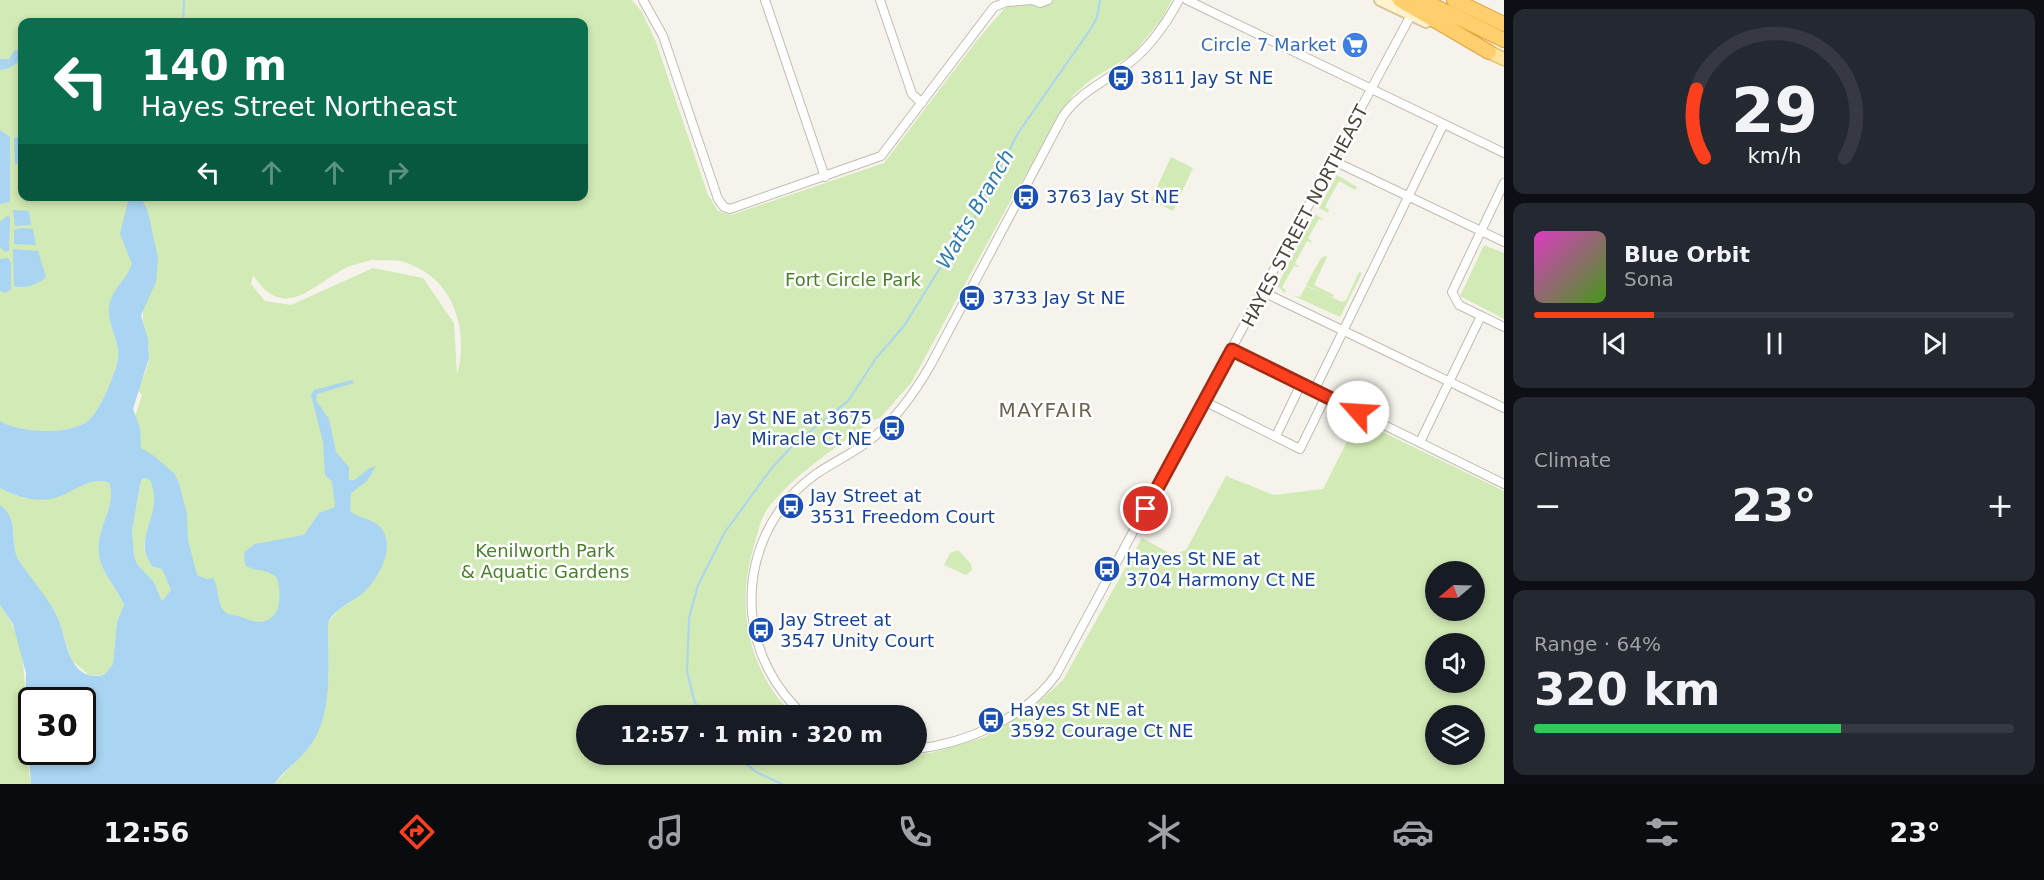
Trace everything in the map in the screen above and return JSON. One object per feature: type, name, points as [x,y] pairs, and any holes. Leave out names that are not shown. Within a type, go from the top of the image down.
[{"type":"highway","points":[[1400,0],[1489,52]]},
{"type":"highway","points":[[1422,0],[1504,40]]},
{"type":"highway","points":[[1454,0],[1504,24]]},
{"type":"main road","points":[[1380,0],[1504,59]]},
{"type":"street","points":[[643,0],[663,36],[718,199],[724,207],[736,208],[881,156],[993,3],[1033,0],[1040,3],[1048,0]]},
{"type":"street","points":[[765,0],[825,177]]},
{"type":"street","points":[[880,0],[912,94],[922,103]]},
{"type":"street","points":[[795,705],[778,685],[757,640],[752,597],[756,562],[767,530],[791,496],[816,474],[873,437],[898,413],[921,381],[1067,110],[1084,93],[1124,67],[1143,51],[1167,22],[1179,0]]},
{"type":"street","points":[[1186,0],[1504,153]]},
{"type":"street","name":"HAYES STREET NORTHEAST","points":[[927,747],[963,739],[1007,717],[1046,688],[1059,670],[1373,91],[1411,15]]},
{"type":"street","points":[[1314,390],[1443,125]]},
{"type":"street","points":[[1334,161],[1504,242]]},
{"type":"street","points":[[1504,183],[1452,292],[1456,303],[1504,327]]},
{"type":"street","points":[[1263,292],[1504,408]]},
{"type":"street","points":[[1420,442],[1481,316]]},
{"type":"street","points":[[1232,350],[1504,483]]},
{"type":"street","points":[[1276,436],[1301,384]]},
{"type":"street","points":[[1204,401],[1300,448],[1326,396]]},
{"type":"green space","name":"Kenilworth Park & Aquatic Gardens","points":[[0,0],[632,0],[642,12],[656,42],[708,195],[718,211],[731,215],[884,163],[978,39],[1012,0],[1172,0],[1161,20],[1132,55],[1092,79],[1073,95],[1012,198],[911,383],[880,418],[873,420],[831,450],[805,471],[768,508],[761,521],[748,569],[746,614],[756,658],[765,678],[785,705],[576,705],[576,765],[927,765],[927,753],[985,737],[1029,711],[1063,680],[1142,538],[1173,555],[1186,550],[1226,476],[1274,495],[1323,489],[1358,420],[1504,491],[1504,784],[274,784],[310,746],[316,733],[322,716],[329,677],[328,623],[339,609],[351,602],[277,626],[247,645],[203,593],[141,448],[134,419],[142,395],[138,390],[149,357],[143,318],[144,304],[110,321],[118,348],[117,364],[103,399],[89,420],[70,429],[58,431],[19,428],[0,421]],"holes":[[[372,260],[404,262],[421,270],[435,280],[446,293],[459,324],[461,341],[457,375],[454,323],[423,278],[373,268],[291,305],[265,301],[251,284],[253,275],[264,289],[274,296],[285,299],[306,292],[351,266]]]},
{"type":"green space","points":[[1171,157],[1193,168],[1173,211],[1151,200]]},
{"type":"green space","points":[[1337,175],[1357,187],[1355,190],[1339,181],[1325,207],[1329,210],[1328,213],[1319,208]]},
{"type":"green space","points":[[1315,214],[1324,220],[1319,219],[1308,238],[1313,243],[1307,241],[1295,263],[1299,267],[1294,266],[1282,287],[1286,290],[1285,293],[1277,286]]},
{"type":"green space","points":[[1484,245],[1504,253],[1504,319],[1460,296]]},
{"type":"green space","points":[[1327,257],[1314,285],[1334,295],[1332,298],[1306,285],[1321,258]]},
{"type":"green space","points":[[1359,272],[1362,273],[1340,317],[1292,295],[1300,297],[1306,286],[1342,302],[1346,300]]},
{"type":"green space","points":[[142,479],[150,479],[156,498],[144,549],[153,567],[162,569],[171,590],[162,601],[154,582],[137,564],[134,555],[132,531],[140,485]]},
{"type":"green space","points":[[99,480],[109,483],[111,500],[100,536],[99,555],[106,575],[124,605],[117,623],[113,664],[104,675],[89,675],[72,661],[57,615],[18,559],[10,517],[0,505],[0,488],[29,499],[40,499]]},
{"type":"green space","points":[[958,550],[971,564],[972,570],[966,575],[944,565],[950,553]]},
{"type":"green space","points":[[0,605],[14,630],[22,655],[25,687],[18,687],[18,765],[28,765],[31,784],[0,784]]},
{"type":"water","points":[[18,50],[18,62],[0,70],[0,59],[9,59],[14,51]]},
{"type":"water","points":[[0,130],[10,137],[10,202],[0,204]]},
{"type":"water","points":[[18,136],[18,164],[15,164],[14,138]]},
{"type":"water","points":[[128,201],[143,201],[148,212],[158,258],[156,282],[141,315],[148,339],[149,358],[133,409],[140,428],[141,448],[174,473],[187,514],[188,540],[197,575],[207,579],[213,578],[220,604],[225,612],[231,615],[263,622],[275,614],[280,598],[277,578],[269,572],[245,565],[244,552],[255,544],[304,535],[319,513],[335,507],[332,482],[325,475],[323,442],[311,395],[314,390],[352,380],[354,383],[317,394],[316,400],[329,419],[336,452],[349,467],[349,480],[355,480],[368,469],[376,466],[367,481],[351,493],[350,511],[379,526],[387,542],[387,551],[380,570],[369,587],[339,610],[328,623],[328,687],[318,733],[302,756],[274,784],[31,784],[29,765],[96,765],[96,687],[26,687],[26,673],[13,624],[0,605],[0,505],[12,523],[15,552],[18,559],[55,612],[70,655],[82,672],[104,675],[113,664],[117,622],[124,605],[103,569],[99,555],[100,536],[111,500],[109,483],[95,481],[61,496],[41,500],[13,494],[0,488],[0,421],[19,428],[58,431],[70,429],[89,420],[98,408],[117,365],[118,352],[109,308],[110,301],[132,264],[120,234]],"holes":[[[142,479],[150,480],[154,493],[154,505],[145,546],[153,567],[162,569],[171,590],[162,601],[154,582],[137,564],[132,531]]]},
{"type":"water","points":[[13,210],[29,211],[31,225],[15,226]]},
{"type":"water","points":[[7,216],[10,217],[9,251],[5,252],[0,247],[0,222]]},
{"type":"water","points":[[33,229],[36,245],[14,244],[14,230]]},
{"type":"water","points":[[13,249],[38,251],[46,277],[31,286],[14,286]]},
{"type":"water","points":[[8,258],[11,262],[11,289],[6,293],[0,291],[0,259]]},
{"type":"waterway","points":[[183,18],[184,0]]},
{"type":"waterway","name":"Watts Branch","points":[[696,705],[687,671],[689,618],[698,585],[725,532],[771,469],[794,444],[848,401],[877,357],[904,326],[953,247],[973,221],[1018,133],[1090,30],[1097,18],[1100,0]]},
{"type":"waterway","name":"Watts Branch","points":[[747,765],[758,773],[782,784]]},
{"type":"place","name":"Circle 7 Market","points":[[1355,45]]},
{"type":"place","name":"3811 Jay St NE","points":[[1121,78]]},
{"type":"place","name":"3763 Jay St NE","points":[[1026,197]]},
{"type":"place","name":"3733 Jay St NE","points":[[972,298]]},
{"type":"place","name":"Jay St NE at 3675 Miracle Ct NE","points":[[892,428]]},
{"type":"place","name":"Jay Street at 3531 Freedom Court","points":[[791,506]]},
{"type":"place","name":"Hayes St NE at 3704 Harmony Ct NE","points":[[1107,569]]},
{"type":"place","name":"Jay Street at 3547 Unity Court","points":[[761,630]]},
{"type":"place","name":"Hayes St NE at 3592 Courage Ct NE","points":[[991,720]]},
{"type":"district","name":"MAYFAIR","points":[[1046,410]]},
{"type":"route","points":[[1146,509],[1232,350],[1358,412]]},
{"type":"park label","name":"Fort Circle Park","points":[[853,280]]}]
